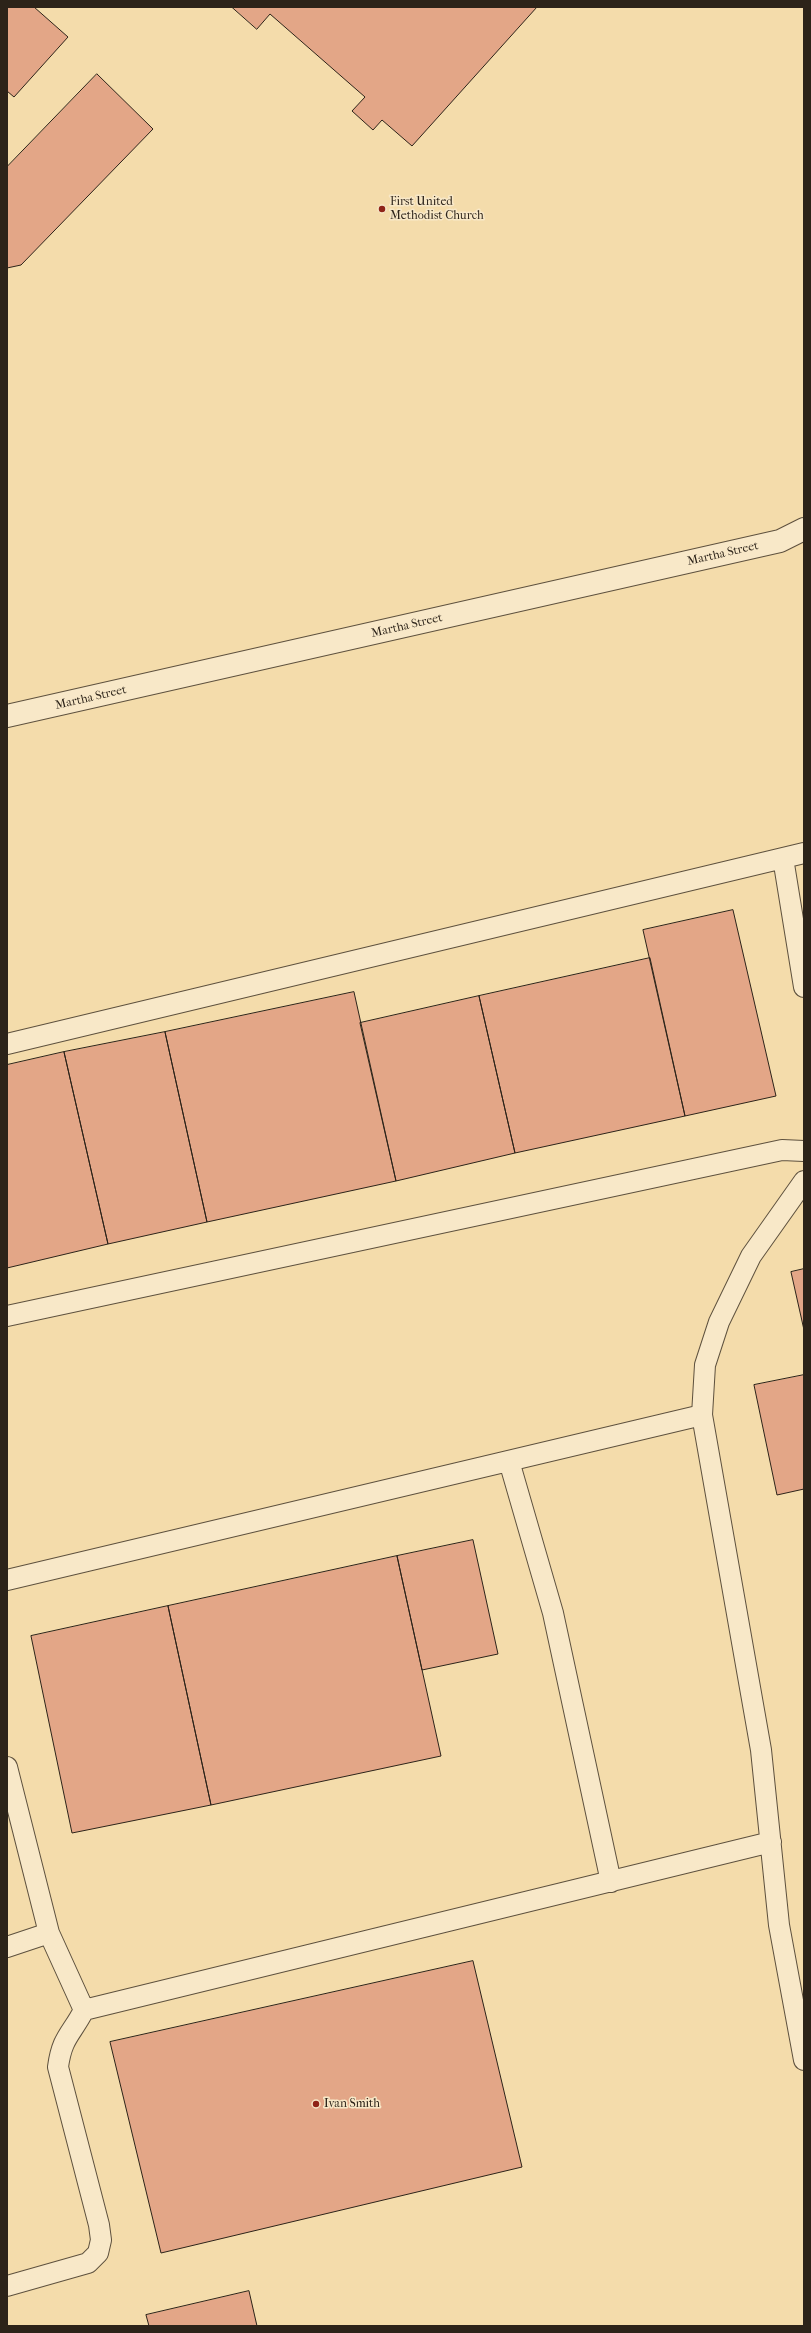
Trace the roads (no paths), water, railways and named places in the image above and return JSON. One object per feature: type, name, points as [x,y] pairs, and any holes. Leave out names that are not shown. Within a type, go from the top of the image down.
[{"type":"street","name":"Martha Street","points":[[7,716],[780,541],[804,529]]},
{"type":"lane","points":[[7,1044],[804,853]]},
{"type":"lane","points":[[783,858],[804,987]]},
{"type":"lane","points":[[7,1316],[782,1150],[804,1151]]},
{"type":"lane","points":[[804,1180],[751,1256],[719,1322],[705,1365],[702,1415],[761,1750],[779,1925],[804,2060]]},
{"type":"lane","points":[[7,1580],[702,1415]]},
{"type":"lane","points":[[509,1461],[553,1612],[611,1882]]},
{"type":"lane","points":[[7,1767],[49,1933],[84,2010]]},
{"type":"lane","points":[[7,2286],[88,2263],[98,2252],[101,2240],[99,2225],[58,2067],[60,2051],[66,2036],[84,2010],[771,1842]]},
{"type":"lane","points":[[7,1947],[49,1933]]},
{"type":"place","name":"First United Methodist Church","points":[[382,209]]},
{"type":"place","name":"Ivan Smith","points":[[316,2104]]}]
